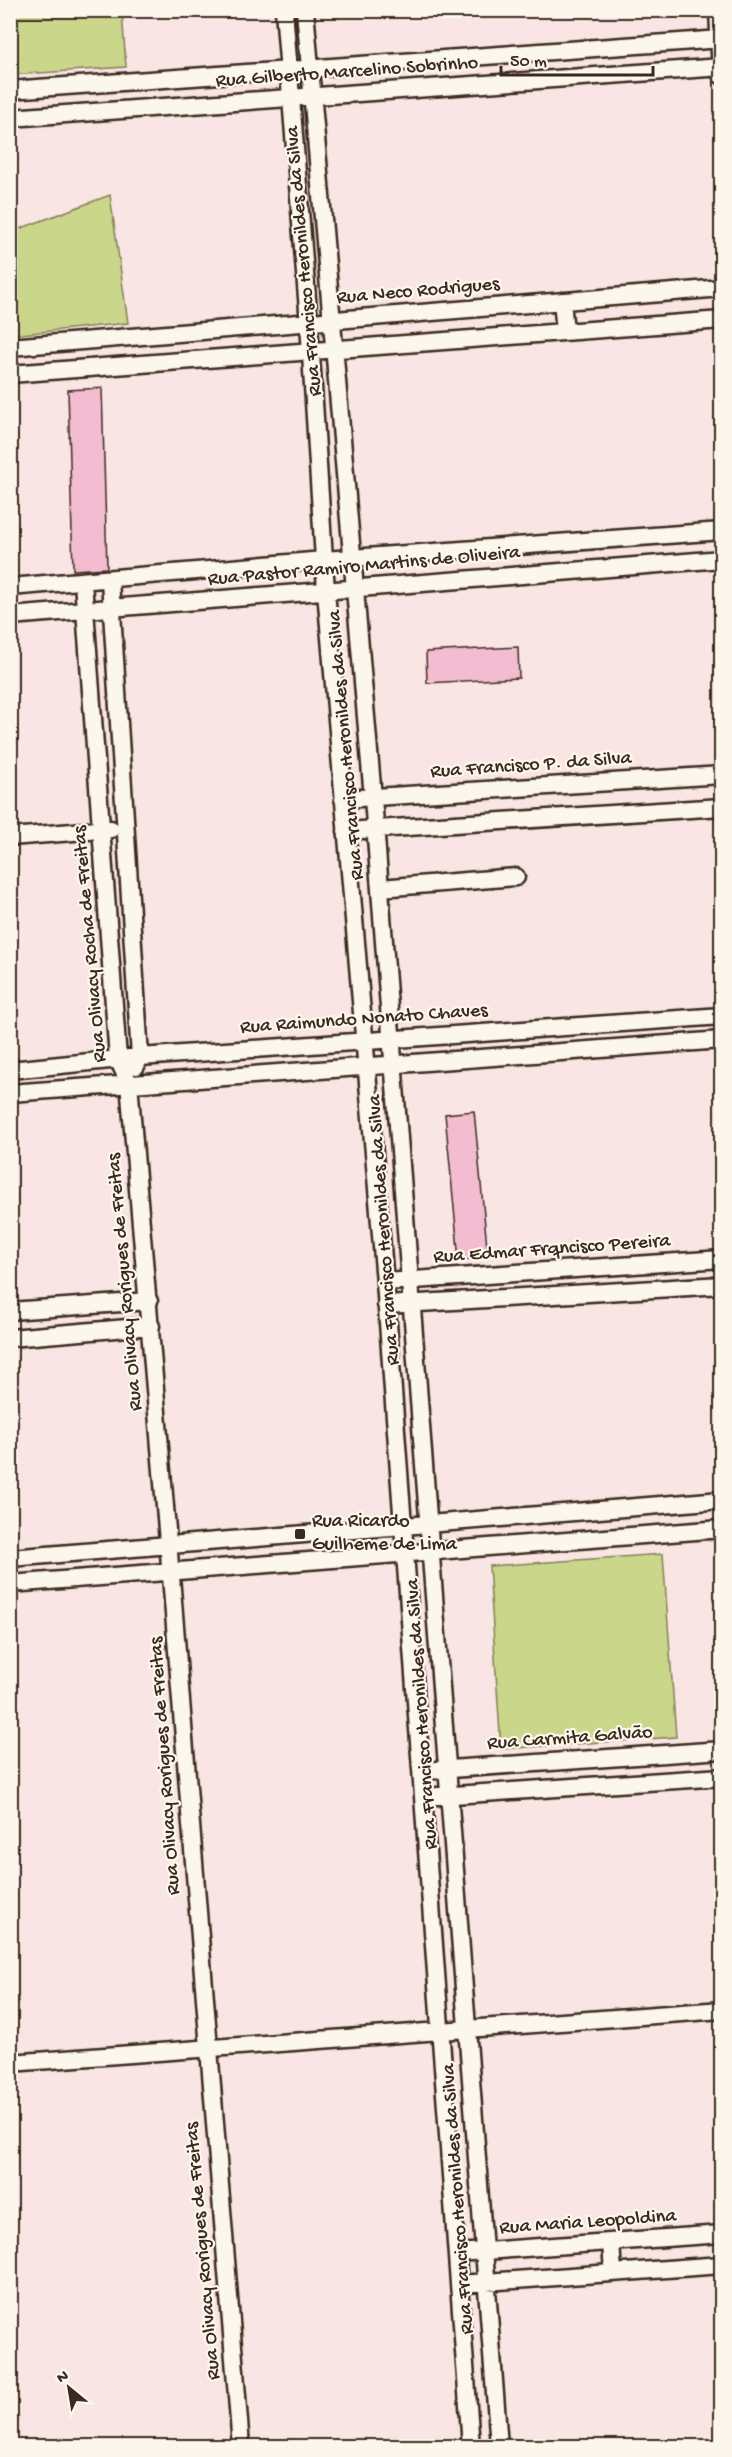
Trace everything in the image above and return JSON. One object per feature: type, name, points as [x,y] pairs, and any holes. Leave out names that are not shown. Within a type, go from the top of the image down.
[{"type":"street","name":"Rua Francisco Heronildes da Silva","points":[[284,10],[309,323],[326,591],[385,1282],[471,2446]]},
{"type":"street","name":"Rua Francisco Heronildes da Silva","points":[[304,10],[354,558],[376,830],[499,2446]]},
{"type":"street","points":[[718,10],[722,76]]},
{"type":"street","name":"Rua Gilberto Marcelino Sobrinho","points":[[10,90],[720,39]]},
{"type":"street","name":"Rua Gilberto Marcelino Sobrinho","points":[[10,118],[721,67]]},
{"type":"street","name":"Rua Neco Rodrigues","points":[[10,347],[722,288]]},
{"type":"street","points":[[562,301],[566,331]]},
{"type":"street","points":[[10,374],[722,320]]},
{"type":"street","name":"Rua Pastor Ramiro Martins de Oliveira","points":[[10,587],[324,560],[722,531]]},
{"type":"street","name":"Rua Pastor Ramiro Martins de Oliveira","points":[[10,616],[722,559]]},
{"type":"street","name":"Rua Olivacy Rocha de Freitas","points":[[110,580],[140,1057],[129,1083]]},
{"type":"street","name":"Rua Olivacy Rocha de Freitas","points":[[83,582],[118,1059],[129,1083]]},
{"type":"street","points":[[96,760],[121,758]]},
{"type":"street","name":"Rua Francisco P. da Silva","points":[[344,799],[722,775]]},
{"type":"street","points":[[346,831],[722,807]]},
{"type":"street","points":[[10,837],[125,829]]},
{"type":"street","points":[[380,888],[516,877]]},
{"type":"street","name":"Rua Raimundo Nonato Chaves","points":[[10,1070],[140,1057],[722,1016]]},
{"type":"street","points":[[10,1094],[129,1083],[722,1040]]},
{"type":"street","name":"Rua Olivacy Rorigues de Freitas","points":[[129,1083],[170,1544],[241,2446]]},
{"type":"street","name":"Rua Edmar Frqncisco Pereira","points":[[385,1282],[722,1259]]},
{"type":"street","points":[[620,1266],[621,1291]]},
{"type":"street","points":[[386,1305],[722,1285]]},
{"type":"street","points":[[10,1311],[148,1300]]},
{"type":"street","points":[[10,1338],[151,1326]]},
{"type":"street","points":[[10,1558],[403,1524],[722,1500]]},
{"type":"street","points":[[10,1584],[722,1529]]},
{"type":"street","name":"Rua Carmita Galvão","points":[[422,1771],[722,1750]]},
{"type":"street","points":[[423,1797],[722,1777]]},
{"type":"street","points":[[434,1935],[460,1934]]},
{"type":"street","points":[[10,2063],[722,2010]]},
{"type":"street","name":"Rua Maria Leopoldina","points":[[457,2253],[722,2234]]},
{"type":"street","points":[[611,2242],[614,2273]]},
{"type":"street","points":[[459,2284],[722,2265]]},
{"type":"green space","points":[[11,10],[122,11],[126,67],[11,75]]},
{"type":"green space","points":[[110,195],[128,323],[11,335],[11,232]]},
{"type":"green space","points":[[663,1554],[676,1737],[501,1749],[489,1566]]},
{"type":"building","points":[[102,388],[107,568],[73,570],[68,390]]},
{"type":"building","points":[[518,647],[519,678],[427,683],[426,652]]},
{"type":"building","points":[[474,1111],[488,1257],[459,1260],[445,1114]]},
{"type":"place","name":"Rua Ricardo Guilheme de Lima","points":[[300,1534]]}]
